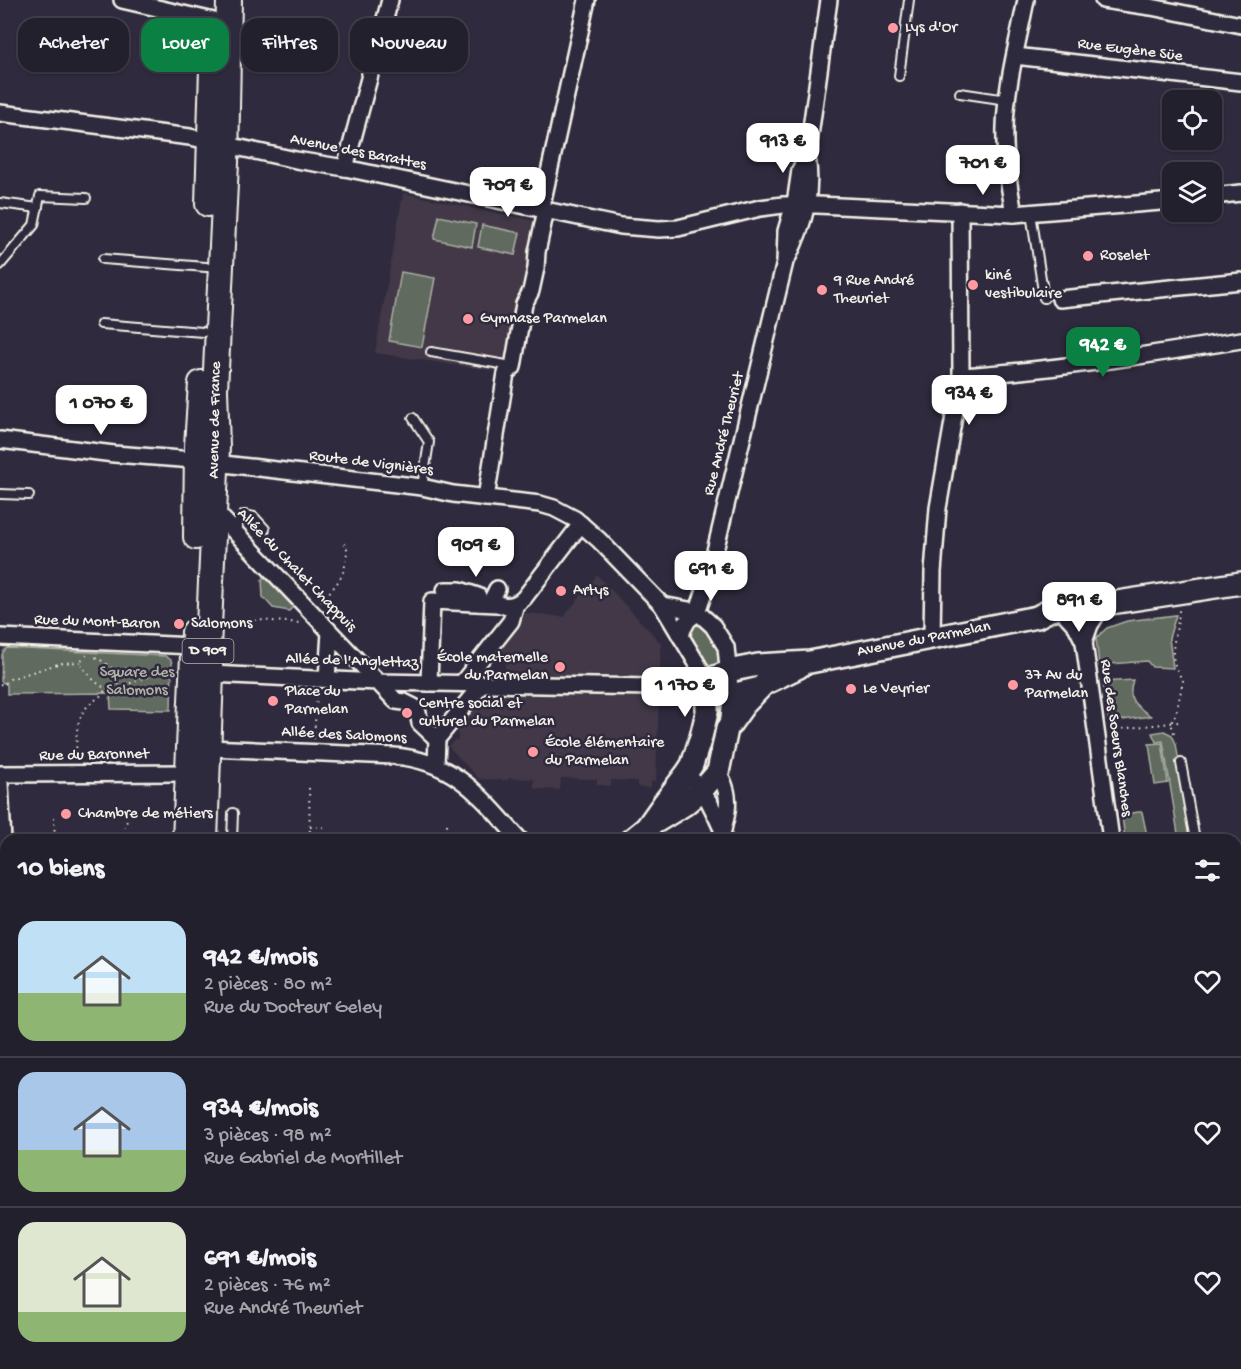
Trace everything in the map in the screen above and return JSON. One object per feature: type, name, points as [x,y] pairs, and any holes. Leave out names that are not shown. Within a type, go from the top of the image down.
[{"type":"main road","name":"Avenue de France","points":[[185,834],[199,663],[207,462],[203,332],[206,267],[229,0]]},
{"type":"main road","name":"Avenue de France","points":[[205,834],[208,748],[199,663],[208,649],[214,510],[207,462],[215,390],[218,143],[214,10]]},
{"type":"main road","name":"Avenue du Parmelan","points":[[1037,617],[1051,619],[1106,606],[1239,582]]},
{"type":"main road","name":"Avenue du Parmelan","points":[[728,671],[761,674],[810,662],[1037,617],[1050,610],[1100,601],[1106,606]]},
{"type":"main road","points":[[638,834],[684,805],[702,790],[697,751],[707,712],[707,688],[715,677],[728,671]]},
{"type":"main road","points":[[638,834],[663,804],[701,770],[744,705],[761,674]]},
{"type":"street","points":[[122,0],[214,10]]},
{"type":"street","points":[[345,168],[390,0]]},
{"type":"street","points":[[486,498],[506,374],[513,367],[524,304],[531,291],[537,268],[543,209],[587,0]]},
{"type":"street","name":"Rue André Theuriet","points":[[681,637],[688,620],[697,613],[715,555],[785,262],[804,220],[800,205],[809,171],[807,157],[829,0]]},
{"type":"street","points":[[1014,214],[1005,129],[1007,100],[1026,0]]},
{"type":"street","points":[[1103,0],[1241,24]]},
{"type":"street","name":"Rue Eugène Süe","points":[[1015,56],[1241,82]]},
{"type":"street","name":"Avenue des Barattes","points":[[0,113],[218,143],[621,226],[669,229],[760,207],[800,205],[1014,214],[1162,202]]},
{"type":"street","points":[[1222,195],[1241,193]]},
{"type":"street","points":[[932,639],[933,572],[938,508],[961,376],[960,211]]},
{"type":"street","points":[[1060,299],[1241,281]]},
{"type":"street","points":[[961,376],[1070,366],[1241,340]]},
{"type":"street","name":"Route de Vignières","points":[[0,440],[422,487],[453,494],[547,506],[568,515],[581,524],[662,605],[701,671],[707,688]]},
{"type":"street","name":"Allée du Chalet Chappuis","points":[[214,510],[396,701],[414,707],[420,723],[437,739]]},
{"type":"street","points":[[445,590],[460,590],[506,606],[516,604],[524,598],[581,524]]},
{"type":"street","points":[[429,682],[432,602],[489,599]]},
{"type":"street","points":[[462,684],[511,621],[516,604]]},
{"type":"street","points":[[662,605],[697,613],[708,621],[726,647],[731,692],[727,729]]},
{"type":"street","name":"Rue des Soeurs Blanches","points":[[1084,642],[1090,625],[1106,606]]},
{"type":"street","name":"Rue des Soeurs Blanches","points":[[1067,615],[1084,642],[1110,834]]},
{"type":"street","points":[[322,679],[326,629]]},
{"type":"street","name":"Rue du Mont-Baron","points":[[0,637],[199,663]]},
{"type":"street","points":[[726,647],[761,674],[731,692]]},
{"type":"street","name":"Allée de l'Anglettaz","points":[[199,663],[322,679],[707,688],[719,693],[731,692]]},
{"type":"street","points":[[436,765],[437,739],[482,684]]},
{"type":"street","name":"Allée des Salomons","points":[[208,748],[407,757],[436,765],[470,787],[514,834]]},
{"type":"street","points":[[701,770],[724,781],[727,812],[722,834]]},
{"type":"street","name":"Rue du Baronnet","points":[[0,774],[189,773]]},
{"type":"street","points":[[0,783],[3,834]]},
{"type":"street","points":[[702,790],[722,834]]},
{"type":"lane","points":[[899,76],[909,0]]},
{"type":"lane","points":[[960,93],[1007,100]]},
{"type":"lane","points":[[0,265],[34,225],[40,196],[86,198]]},
{"type":"lane","points":[[0,203],[38,208]]},
{"type":"lane","points":[[1031,213],[1044,298]]},
{"type":"lane","points":[[103,259],[206,267]]},
{"type":"lane","points":[[101,324],[203,332]]},
{"type":"lane","points":[[431,352],[513,367]]},
{"type":"lane","points":[[412,418],[429,442],[422,487]]},
{"type":"lane","points":[[0,494],[29,495]]},
{"type":"lane","points":[[245,551],[236,533],[241,517],[244,515],[254,517],[265,529]]},
{"type":"lane","points":[[1181,763],[1194,834]]},
{"type":"lane","points":[[232,813],[232,834]]},
{"type":"path","points":[[310,612],[335,587],[343,573],[347,561],[347,545],[343,544]]},
{"type":"path","points":[[1174,733],[1171,723],[1176,714],[1183,681],[1176,667],[1174,654],[1180,592]]},
{"type":"path","points":[[243,619],[326,629]]},
{"type":"path","points":[[88,654],[111,666],[118,684],[114,689],[99,684],[84,670],[81,662],[88,654]]},
{"type":"path","points":[[0,684],[3,685],[10,679],[61,663],[81,662]]},
{"type":"path","points":[[118,684],[127,684],[172,668],[199,663]]},
{"type":"path","points":[[114,671],[129,668],[138,672],[141,679]]},
{"type":"path","points":[[314,752],[322,679]]},
{"type":"path","points":[[76,775],[78,720],[86,707],[100,697],[106,688]]},
{"type":"path","points":[[1096,732],[1179,722]]},
{"type":"path","points":[[309,788],[310,834]]},
{"type":"path","points":[[54,818],[55,834]]},
{"type":"path","points":[[124,834],[124,824],[128,820]]},
{"type":"path","points":[[447,824],[448,834]]},
{"type":"path","points":[[309,826],[328,827]]},
{"type":"shaded area","name":"Gymnase Parmelan","points":[[403,193],[535,221],[523,284],[517,294],[502,372],[375,353]]},
{"type":"shaded area","points":[[597,575],[661,643],[656,781],[651,781],[651,788],[637,787],[637,781],[611,780],[611,786],[597,785],[597,779],[561,778],[560,790],[534,789],[534,779],[479,779],[448,746],[458,740],[458,730],[451,729],[484,688],[505,673],[505,655],[500,645],[526,613],[564,617]]},
{"type":"green space","points":[[439,216],[476,224],[472,247],[434,239]]},
{"type":"green space","points":[[482,225],[520,233],[515,255],[478,247]]},
{"type":"green space","points":[[401,272],[435,278],[422,347],[389,341]]},
{"type":"green space","points":[[268,573],[297,603],[289,611],[273,608],[263,597],[262,580]]},
{"type":"green space","points":[[1176,615],[1169,638],[1173,668],[1152,667],[1147,661],[1099,665],[1096,638],[1107,628],[1127,621]]},
{"type":"green space","points":[[697,619],[718,640],[724,665],[709,674],[688,635],[689,626]]},
{"type":"green space","name":"Square des Salomons","points":[[7,648],[165,656],[171,660],[172,664],[171,710],[111,709],[110,693],[7,694],[7,685],[1,681],[2,655]]},
{"type":"green space","points":[[1133,680],[1131,693],[1134,702],[1151,716],[1109,722],[1103,682]]},
{"type":"green space","points":[[1164,731],[1172,735],[1176,744],[1191,834],[1178,834],[1163,741],[1156,742],[1152,733]]},
{"type":"green space","points":[[1162,743],[1168,783],[1155,785],[1149,744]]},
{"type":"green space","points":[[1142,812],[1147,834],[1124,834],[1122,815]]},
{"type":"place","name":"Lys d'Or","points":[[893,28]]},
{"type":"place","name":"Roselet","points":[[1088,256]]},
{"type":"place","name":"kiné vestibulaire","points":[[973,285]]},
{"type":"place","name":"9 Rue André Theuriet","points":[[822,290]]},
{"type":"place","name":"Gymnase Parmelan","points":[[468,319]]},
{"type":"place","name":"Artys","points":[[561,591]]},
{"type":"place","name":"Salomons","points":[[179,624]]},
{"type":"place","name":"École maternelle du Parmelan","points":[[560,667]]},
{"type":"place","name":"37 Av du Parmelan","points":[[1013,685]]},
{"type":"place","name":"Le Veyrier","points":[[851,689]]},
{"type":"place","name":"Place du Parmelan","points":[[273,701]]},
{"type":"place","name":"Centre social et culturel du Parmelan","points":[[407,713]]},
{"type":"place","name":"École élémentaire du Parmelan","points":[[533,752]]},
{"type":"place","name":"Chambre de métiers","points":[[66,814]]}]
